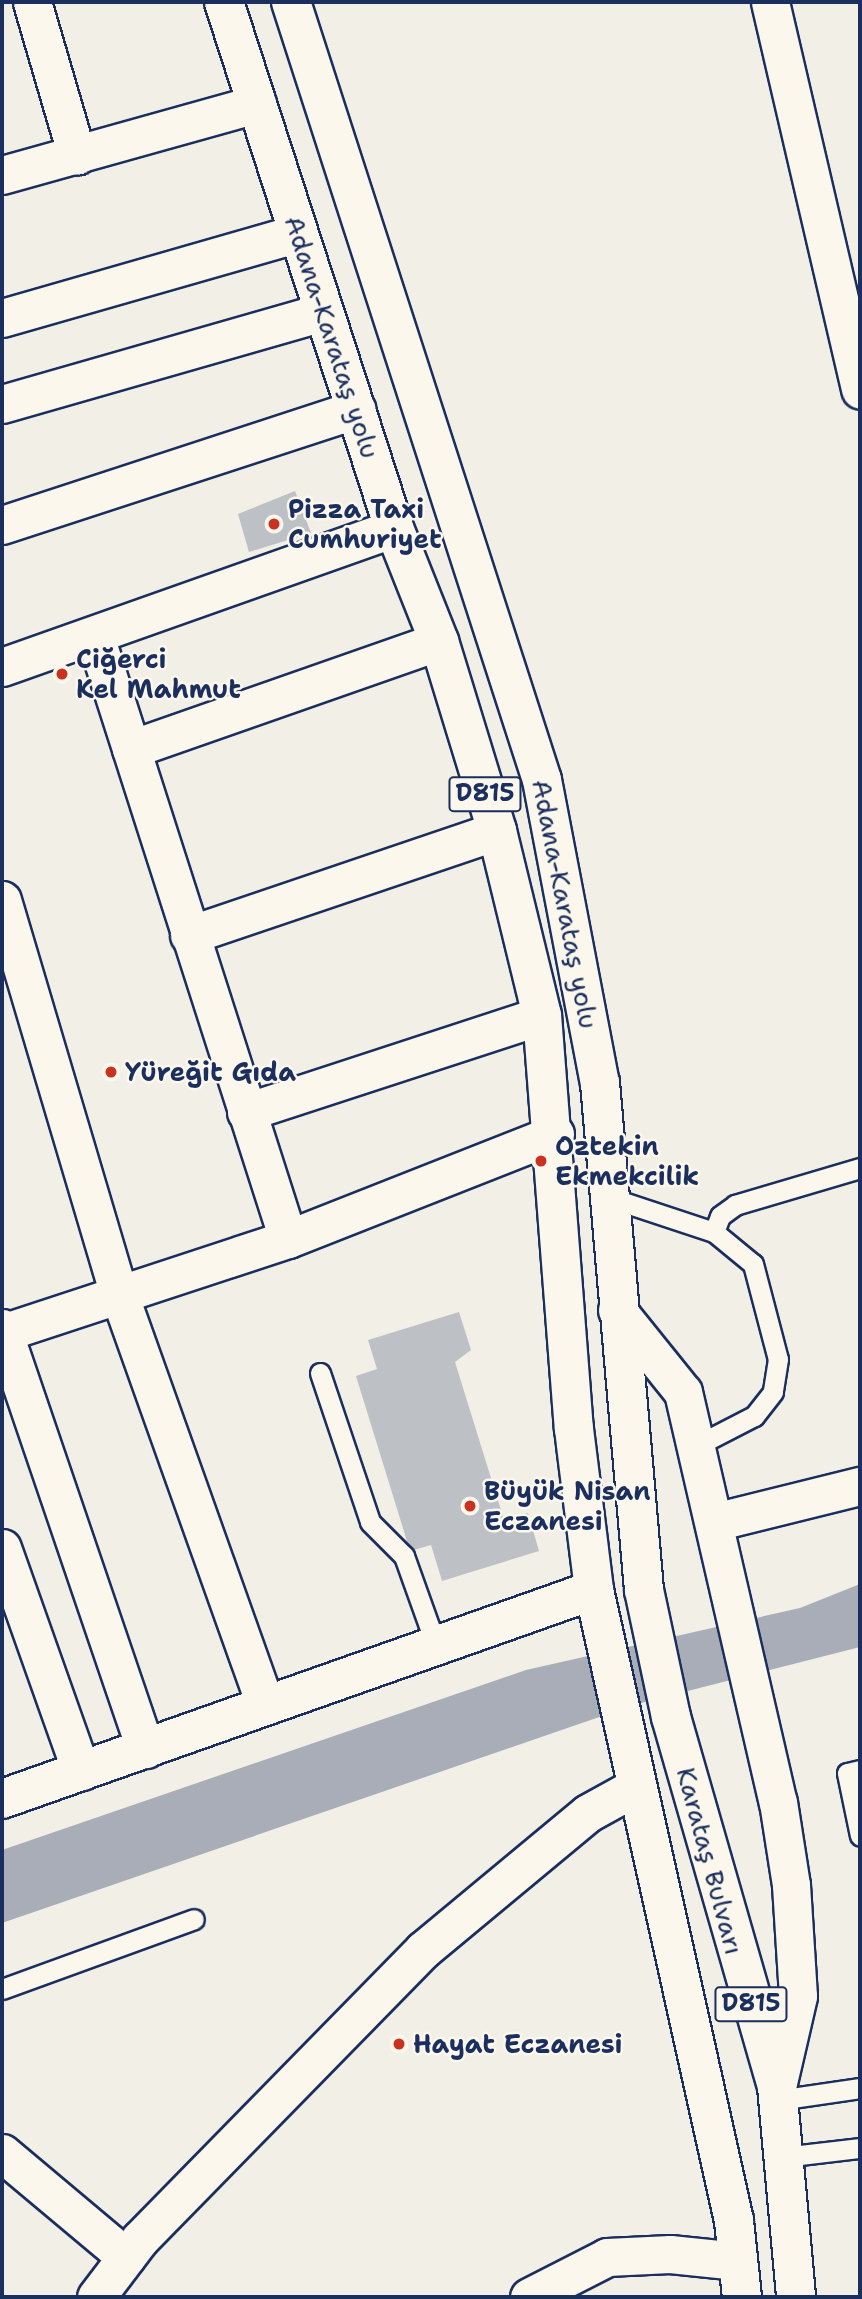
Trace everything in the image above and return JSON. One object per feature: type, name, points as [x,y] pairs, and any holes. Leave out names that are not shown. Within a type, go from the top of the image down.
[{"type":"main road","name":"Adana-Karataş yolu","points":[[224,2],[394,528],[439,641],[497,831],[542,1015],[555,1133],[575,1429],[597,1604]]},
{"type":"main road","name":"Adana-Karataş yolu","points":[[291,2],[542,780],[600,1083],[614,1199],[617,1310],[644,1590]]},
{"type":"main road","name":"Karataş Bulvarı","points":[[644,1590],[671,1717],[778,2094],[796,2297]]},
{"type":"main road","points":[[2,1800],[265,1703],[437,1648],[597,1604]]},
{"type":"main road","name":"Karataş Bulvarı","points":[[597,1604],[638,1786],[740,2279]]},
{"type":"street","points":[[32,2],[77,156]]},
{"type":"street","points":[[770,2],[860,390]]},
{"type":"street","points":[[2,175],[257,104]]},
{"type":"street","points":[[2,318],[298,233]]},
{"type":"street","points":[[2,404],[322,312]]},
{"type":"street","points":[[2,525],[357,409]]},
{"type":"street","points":[[2,667],[394,528]]},
{"type":"street","points":[[95,636],[288,1239]]},
{"type":"street","points":[[131,749],[439,641]]},
{"type":"street","points":[[189,935],[497,831]]},
{"type":"street","points":[[2,900],[14,999],[265,1703]]},
{"type":"street","points":[[246,1112],[542,1015]]},
{"type":"street","points":[[145,1749],[2,1331],[288,1239],[555,1133]]},
{"type":"street","points":[[617,1310],[683,1392],[750,1682],[791,1885],[798,1996],[778,2094]]},
{"type":"street","points":[[714,1522],[860,1486]]},
{"type":"street","points":[[2,1548],[80,1771]]},
{"type":"street","points":[[96,2297],[126,2257],[423,1950],[588,1813],[638,1786]]},
{"type":"street","points":[[2,2153],[126,2257]]},
{"type":"street","points":[[529,2297],[607,2257],[670,2254],[740,2279]]},
{"type":"lane","points":[[714,1232],[720,1216],[735,1205],[860,1168]]},
{"type":"lane","points":[[614,1199],[714,1232],[753,1264],[778,1376],[766,1405],[754,1416],[696,1446]]},
{"type":"lane","points":[[320,1373],[373,1528],[404,1556],[437,1648]]},
{"type":"lane","points":[[860,1770],[846,1773],[860,1836]]},
{"type":"lane","points":[[2,1989],[194,1919]]},
{"type":"lane","points":[[778,2094],[860,2088]]},
{"type":"lane","points":[[783,2157],[860,2148]]},
{"type":"shaded area","points":[[860,1584],[860,1647],[637,1704],[2,1923],[2,1850],[526,1670],[800,1608]]},
{"type":"building","name":"Pizza Taxi Cumhuriyet","points":[[295,491],[311,533],[249,552],[238,514]]},
{"type":"building","points":[[459,1312],[471,1350],[455,1362],[504,1520],[528,1513],[539,1551],[442,1581],[431,1545],[410,1551],[356,1376],[377,1369],[368,1340]]},
{"type":"place","name":"Pizza Taxi Cumhuriyet","points":[[274,524]]},
{"type":"place","name":"Ciğerci Kel Mahmut","points":[[62,674]]},
{"type":"place","name":"Yüreğit Gıda","points":[[111,1072]]},
{"type":"place","name":"Oztekin Ekmekcilik","points":[[541,1161]]},
{"type":"place","name":"Büyük Nisan Eczanesi","points":[[470,1506]]},
{"type":"place","name":"Hayat Eczanesi","points":[[399,2044]]}]
